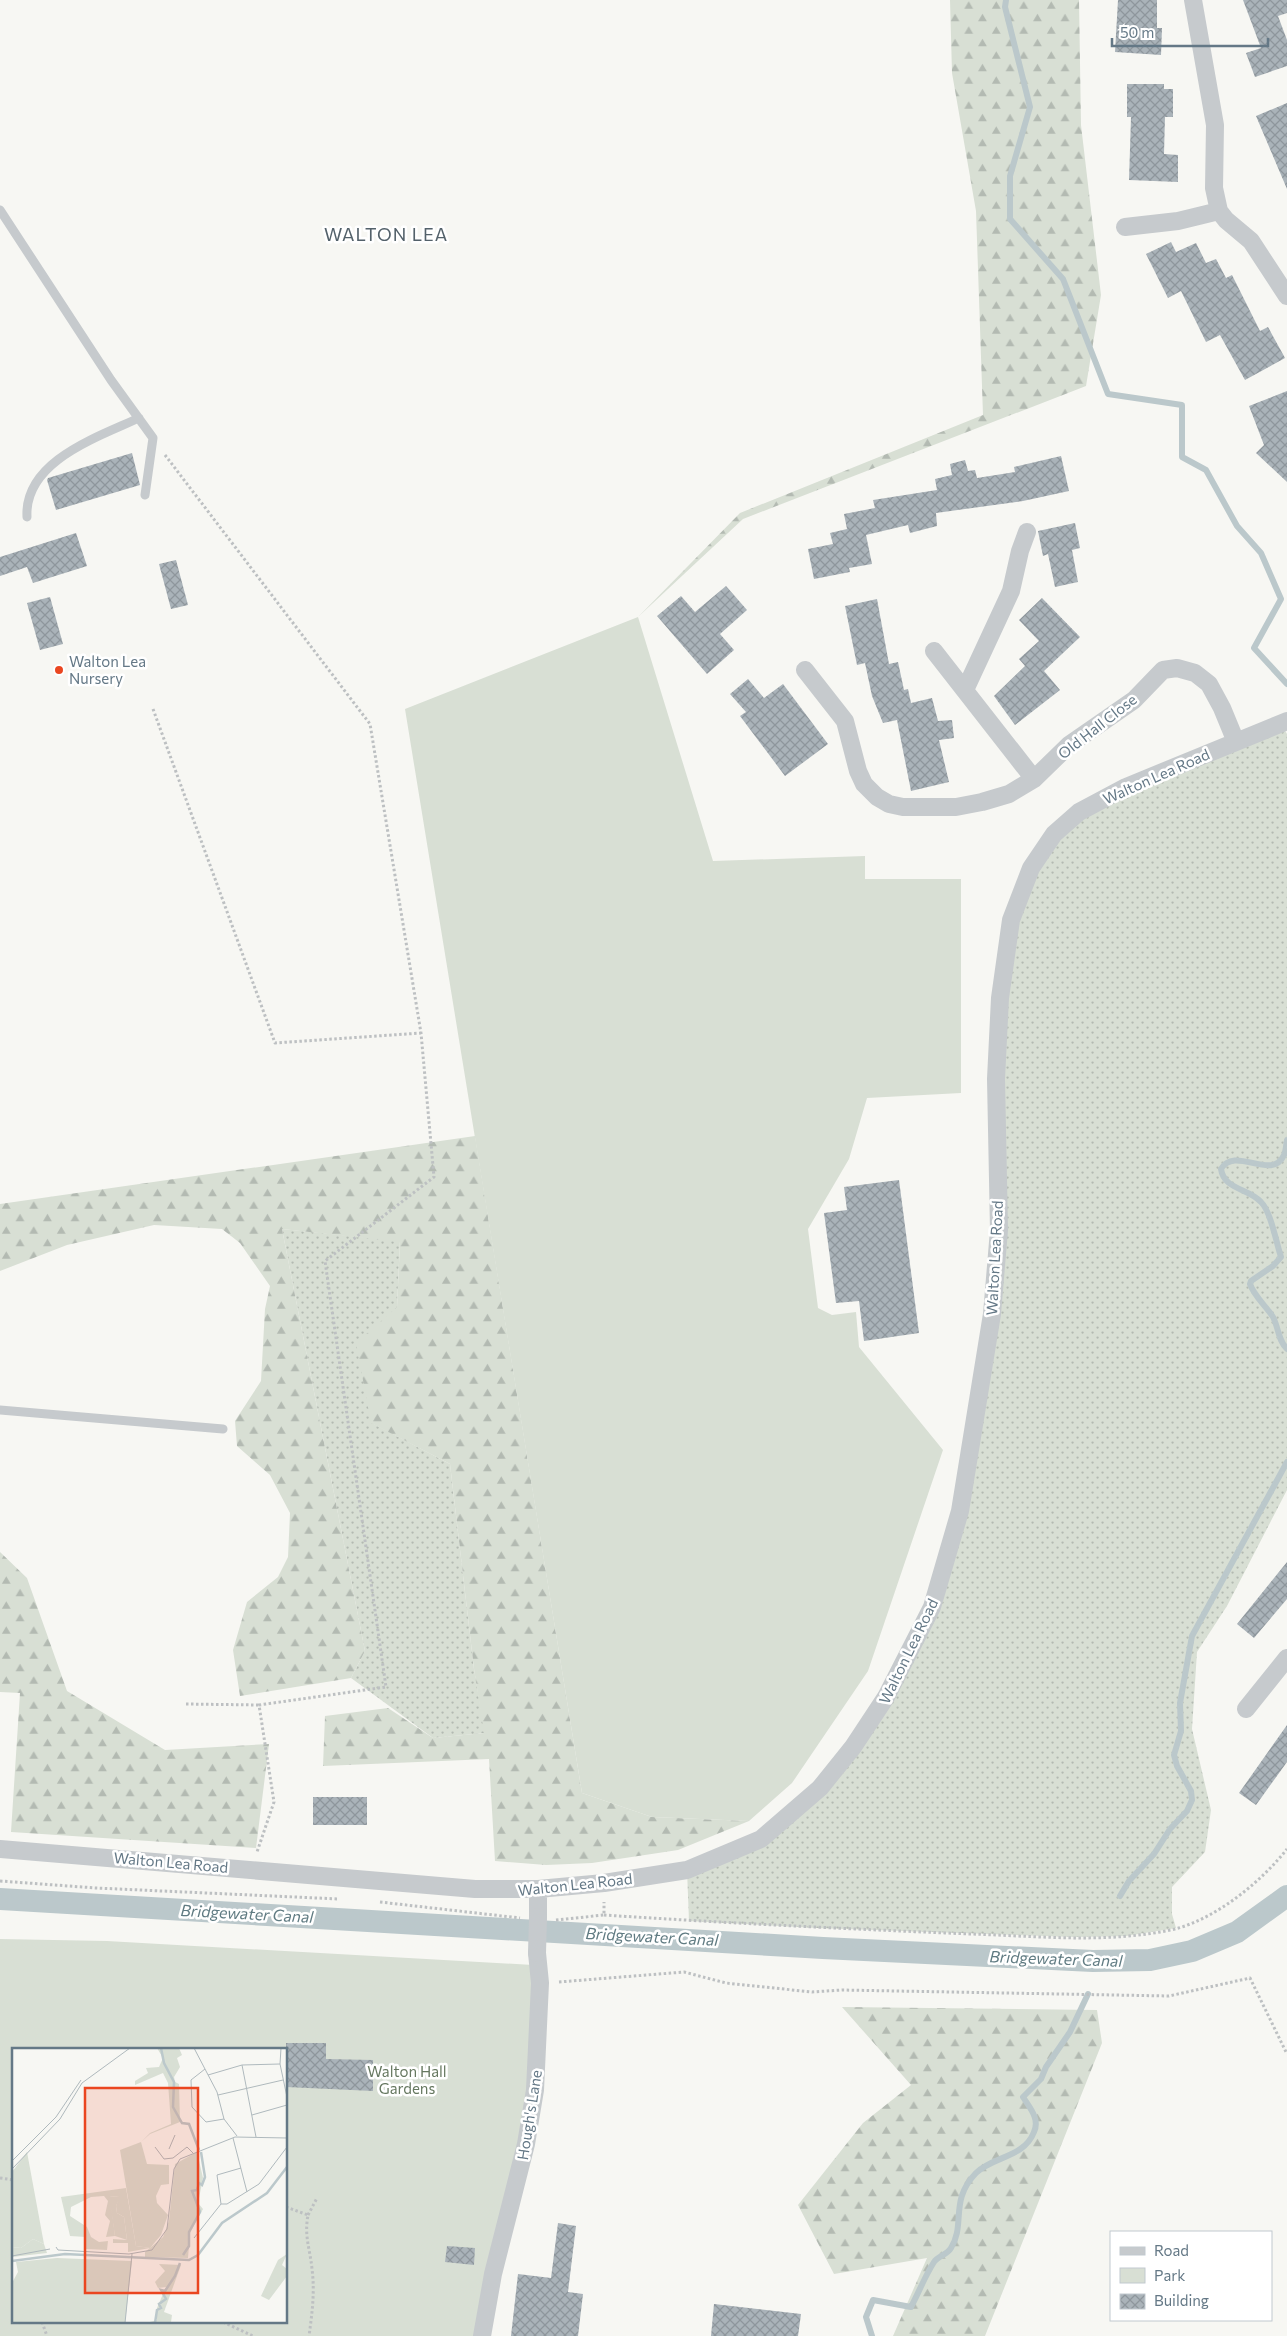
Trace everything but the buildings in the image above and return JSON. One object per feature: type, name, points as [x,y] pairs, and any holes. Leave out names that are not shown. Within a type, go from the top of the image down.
[{"type":"street","points":[[1193,0],[1215,125],[1214,188],[1219,210],[1226,220],[1251,241],[1287,296]]},
{"type":"street","points":[[1125,227],[1178,221],[1219,210]]},
{"type":"street","points":[[965,690],[1011,591],[1020,551],[1027,532]]},
{"type":"street","points":[[934,651],[1034,779]]},
{"type":"street","name":"Old Hall Close","points":[[805,670],[845,721],[858,771],[864,784],[877,797],[889,804],[926,808],[982,802],[1009,794],[1034,779],[1069,745],[1134,700],[1163,670],[1177,668],[1195,673],[1209,684],[1222,708],[1236,742]]},
{"type":"street","name":"Walton Lea Road","points":[[0,1849],[475,1889],[538,1889],[604,1883],[686,1870],[761,1838],[820,1788],[853,1747],[886,1697],[932,1607],[960,1511],[990,1324],[998,1230],[996,1079],[1000,998],[1011,920],[1031,868],[1054,834],[1079,812],[1126,787],[1287,721]]},
{"type":"street","points":[[1246,1709],[1287,1658]]},
{"type":"street","name":"Hough's Lane","points":[[482,2336],[493,2274],[526,2144],[535,2090],[540,1983],[537,1919],[538,1889]]},
{"type":"lane","points":[[0,210],[111,380],[153,438],[145,495]]},
{"type":"lane","points":[[27,517],[30,494],[54,462],[79,446],[139,418]]},
{"type":"lane","points":[[0,1410],[223,1429]]},
{"type":"path","points":[[153,438],[370,724],[422,1033],[434,1177],[325,1261],[386,1687],[259,1705],[186,1704]]},
{"type":"path","points":[[153,709],[275,1043],[422,1033]]},
{"type":"path","points":[[251,1869],[274,1802],[259,1705]]},
{"type":"path","points":[[374,1902],[537,1919],[604,1916],[816,1928],[1065,1937],[1126,1936],[1176,1928],[1222,1908],[1270,1871],[1287,1849]]},
{"type":"path","points":[[0,1881],[96,1888],[344,1899]]},
{"type":"path","points":[[604,1883],[604,1916]]},
{"type":"path","points":[[564,1981],[684,1972],[726,1983],[812,1992],[842,1990],[1169,1996],[1250,1978],[1287,2054]]},
{"type":"path","points":[[309,2336],[314,2303],[312,2269],[305,2231],[308,2215],[317,2198]]},
{"type":"path","points":[[288,2208],[308,2215]]},
{"type":"path","points":[[43,2324],[47,2336]]},
{"type":"path","points":[[227,2324],[254,2336]]},
{"type":"green space","points":[[950,0],[1079,0],[1081,125],[1101,295],[1086,386],[743,519],[638,617],[740,513],[983,415],[976,211],[952,73]]},
{"type":"green space","points":[[638,617],[713,861],[865,856],[865,879],[961,879],[961,1093],[867,1098],[849,1159],[808,1229],[818,1308],[832,1315],[856,1312],[859,1347],[943,1450],[868,1671],[792,1783],[749,1821],[652,1817],[582,1793],[405,709]]},
{"type":"green space","points":[[1281,724],[1287,734],[1287,1490],[1227,1606],[1197,1652],[1192,1729],[1211,1810],[1205,1852],[1172,1887],[1172,1914],[1176,1928],[1126,1936],[1075,1937],[817,1928],[689,1921],[687,1870],[761,1839],[820,1788],[932,1607],[992,1314],[1000,998],[1031,868],[1079,812]]},
{"type":"green space","points":[[475,1136],[582,1793],[652,1817],[749,1821],[678,1850],[592,1863],[546,1865],[495,1861],[489,1759],[323,1766],[325,1716],[388,1708],[433,1738],[484,1733],[474,1669],[450,1464],[371,1423],[356,1343],[397,1307],[400,1242],[282,1229],[365,1651],[351,1678],[240,1696],[233,1650],[247,1602],[278,1577],[288,1557],[290,1513],[270,1475],[237,1446],[235,1421],[261,1381],[265,1309],[270,1286],[240,1243],[222,1229],[154,1225],[67,1245],[0,1271],[0,1204]]},
{"type":"green space","points":[[282,1229],[400,1241],[397,1307],[372,1423],[450,1464],[474,1669],[485,1733],[433,1738],[351,1678],[365,1651]]},
{"type":"green space","points":[[0,1552],[27,1578],[67,1691],[165,1750],[269,1744],[256,1848],[11,1832],[20,1693],[0,1692]]},
{"type":"green space","name":"Walton Hall Gardens","points":[[0,1939],[107,1941],[533,1965],[528,2091],[483,2336],[0,2336]]},
{"type":"green space","points":[[842,2007],[1097,2010],[1102,2043],[985,2336],[893,2336],[927,2258],[834,2274],[798,2205],[863,2123],[911,2085]]},
{"type":"waterway","points":[[1006,0],[1005,7],[1030,107],[1010,176],[1010,219],[1063,279],[1108,394],[1182,405],[1182,457],[1206,470],[1237,526],[1261,553],[1281,599],[1254,648],[1287,684]]},
{"type":"waterway","points":[[1287,1140],[1285,1153],[1278,1162],[1271,1165],[1262,1165],[1235,1160],[1227,1163],[1221,1169],[1227,1181],[1256,1197],[1261,1202],[1270,1220],[1281,1257],[1273,1266],[1251,1281],[1250,1284],[1254,1293],[1273,1317],[1282,1342],[1287,1349]]},
{"type":"waterway","points":[[1120,1896],[1129,1881],[1154,1854],[1170,1829],[1187,1811],[1192,1800],[1191,1791],[1177,1766],[1174,1755],[1181,1731],[1180,1703],[1192,1636],[1287,1462]]},
{"type":"waterway","name":"Bridgewater Canal","points":[[0,1899],[823,1948],[1093,1961],[1150,1960],[1192,1951],[1237,1932],[1287,1896]]},
{"type":"waterway","points":[[872,2336],[866,2317],[873,2300],[911,2307],[934,2262],[951,2248],[957,2230],[960,2203],[968,2183],[983,2167],[1016,2152],[1029,2141],[1036,2123],[1023,2097],[1041,2079],[1046,2067],[1070,2032],[1088,1994]]},
{"type":"place","name":"Walton Lea Nursery","points":[[59,670]]},
{"type":"district","name":"WALTON LEA","points":[[386,234]]}]
